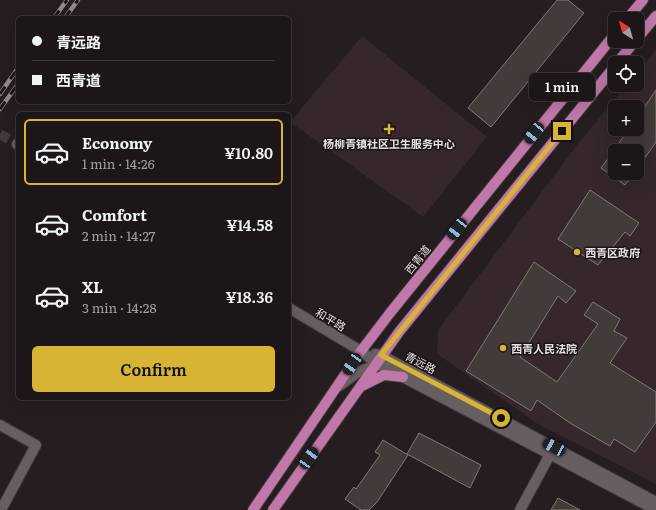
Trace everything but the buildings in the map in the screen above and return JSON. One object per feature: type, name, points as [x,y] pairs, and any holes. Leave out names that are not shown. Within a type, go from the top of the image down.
[{"type":"main road","points":[[634,12],[643,0]]},
{"type":"main road","points":[[644,30],[656,16]]},
{"type":"main road","name":"西青道","points":[[253,510],[362,351],[519,152],[608,43]]},
{"type":"main road","points":[[623,56],[629,48]]},
{"type":"main road","points":[[273,510],[378,362],[608,75]]},
{"type":"main road","points":[[355,393],[367,382],[378,377],[405,373]]},
{"type":"street","name":"和平路","points":[[291,309],[362,351]]},
{"type":"street","name":"青远路","points":[[362,351],[378,362],[405,373],[552,450],[656,502]]},
{"type":"street","points":[[334,390],[354,375],[378,362]]},
{"type":"street","points":[[0,425],[36,445],[1,510]]},
{"type":"street","name":"青远路","points":[[552,450],[656,510]]},
{"type":"street","points":[[520,510],[552,450]]},
{"type":"shaded area","name":"杨柳青镇社区卫生服务中心","points":[[362,36],[487,137],[423,217],[291,123],[291,121]]},
{"type":"shaded area","name":"西青区政府","points":[[656,50],[656,484],[538,424],[437,354],[438,330],[580,141],[608,108],[608,136],[644,136],[644,100],[614,100],[621,92],[644,92],[644,65]]},
{"type":"tunnel","points":[[0,134],[16,143]]},
{"type":"railway","points":[[55,16],[67,0]]},
{"type":"railway","points":[[66,16],[78,0]]},
{"type":"railway","points":[[0,94],[16,71]]},
{"type":"railway","points":[[0,109],[16,87]]},
{"type":"place","name":"杨柳青镇社区卫生服务中心","points":[[389,129]]},
{"type":"place","name":"西青区政府","points":[[577,252]]},
{"type":"place","name":"西青人民法院","points":[[503,348]]},
{"type":"route","points":[[501,418],[381,355],[562,131]]}]
